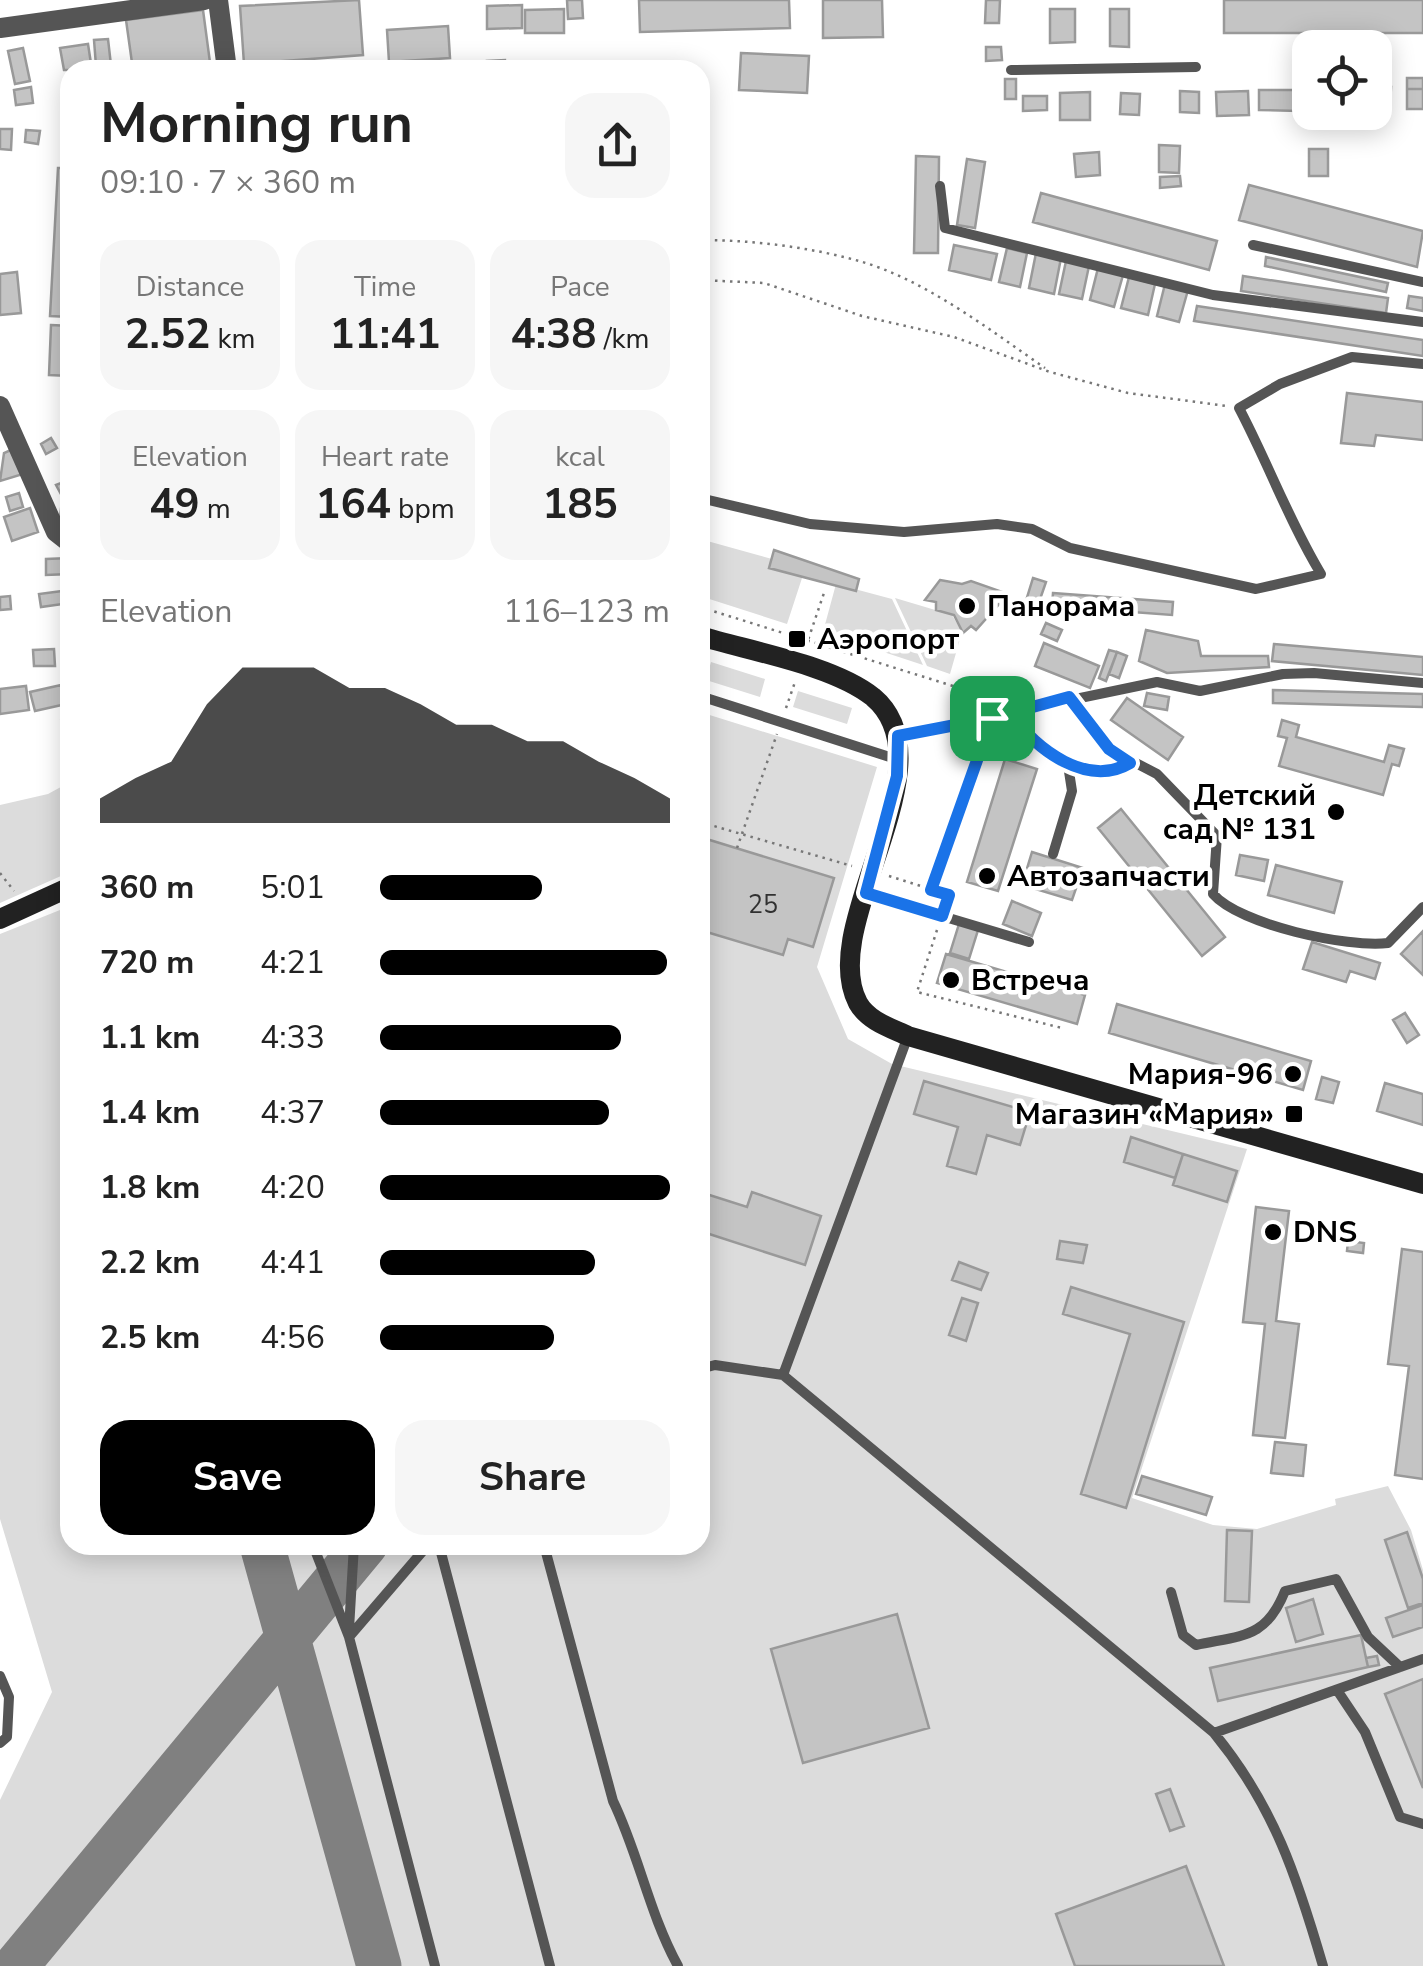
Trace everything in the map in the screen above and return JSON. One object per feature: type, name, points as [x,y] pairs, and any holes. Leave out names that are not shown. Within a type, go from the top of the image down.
[{"type":"main road","points":[[710,639],[854,685],[887,712],[898,736],[899,760],[848,972],[859,1005],[875,1021],[908,1036],[1423,1184]]},
{"type":"main road","points":[[0,919],[60,891]]},
{"type":"street","points":[[0,28],[204,0]]},
{"type":"street","points":[[218,0],[226,60]]},
{"type":"street","points":[[0,406],[60,535]]},
{"type":"lane","points":[[1012,70],[1196,67]]},
{"type":"lane","points":[[940,186],[945,228],[993,236],[1213,296],[1423,322]]},
{"type":"lane","points":[[1253,245],[1423,282]]},
{"type":"lane","points":[[710,500],[810,524],[904,532],[998,524],[1032,528],[1070,548],[1256,589],[1322,574],[1292,526],[1264,456],[1239,408],[1280,384],[1352,357],[1423,364]]},
{"type":"lane","points":[[898,736],[1012,715],[1069,697],[1156,682],[1200,691],[1283,674],[1423,683]]},
{"type":"lane","points":[[1069,697],[1109,749],[1158,774],[1217,836],[1213,894],[1224,907],[1272,924],[1365,946],[1388,943],[1423,906]]},
{"type":"lane","points":[[710,699],[899,760]]},
{"type":"lane","points":[[1012,715],[1028,738],[1068,765],[1115,772],[1130,763]]},
{"type":"lane","points":[[1053,854],[1072,790],[1068,765]]},
{"type":"lane","points":[[866,893],[1029,942]]},
{"type":"lane","points":[[784,1375],[908,1036]]},
{"type":"lane","points":[[710,1367],[784,1375],[1214,1733],[1247,1773],[1290,1856],[1324,1966]]},
{"type":"lane","points":[[318,1555],[349,1637],[435,1966]]},
{"type":"lane","points":[[349,1637],[353,1555]]},
{"type":"lane","points":[[349,1637],[419,1555]]},
{"type":"lane","points":[[441,1555],[550,1966]]},
{"type":"lane","points":[[547,1555],[613,1801],[630,1835],[654,1922],[678,1966]]},
{"type":"lane","points":[[1170,1592],[1183,1634],[1196,1645],[1258,1632],[1275,1616],[1285,1591],[1336,1579],[1368,1637],[1400,1667]]},
{"type":"lane","points":[[1214,1733],[1423,1659]]},
{"type":"lane","points":[[0,1676],[9,1697],[7,1737],[0,1742]]},
{"type":"lane","points":[[1337,1690],[1365,1732],[1400,1817],[1423,1824]]},
{"type":"path","points":[[710,240],[738,240],[862,262],[954,306],[1050,372]]},
{"type":"path","points":[[710,280],[764,283],[862,316],[954,337],[1050,372],[1128,393],[1239,408]]},
{"type":"path","points":[[710,610],[985,696],[992,718],[931,890]]},
{"type":"path","points":[[710,825],[949,895],[918,992],[1062,1028]]},
{"type":"path","points":[[0,872],[26,909]]},
{"type":"shaded area","points":[[710,542],[772,559],[803,575],[787,624],[710,599]]},
{"type":"shaded area","points":[[836,584],[892,599],[923,665],[823,632]]},
{"type":"shaded area","points":[[895,598],[952,615],[962,632],[950,674],[927,666]]},
{"type":"shaded area","points":[[711,662],[765,679],[760,697],[710,681]]},
{"type":"shaded area","points":[[798,691],[852,708],[847,724],[793,707]]},
{"type":"shaded area","points":[[710,715],[877,767],[817,967],[848,1039],[892,1064],[1247,1149],[1132,1498],[1213,1525],[1257,1529],[1336,1505],[1335,1499],[1388,1486],[1411,1530],[1423,1570],[1423,1966],[0,1966],[0,1800],[52,1692],[0,1519],[0,934],[60,910],[60,1555],[710,1555]]},
{"type":"shaded area","points":[[60,787],[60,876],[0,903],[0,805]]},
{"type":"building","points":[[359,0],[363,55],[244,60],[240,6]]},
{"type":"building","points":[[567,0],[582,0],[583,18],[568,19]]},
{"type":"building","points":[[639,0],[789,0],[790,28],[640,32]]},
{"type":"building","points":[[823,0],[882,0],[883,37],[823,38]]},
{"type":"building","points":[[986,0],[1000,0],[999,23],[985,23]]},
{"type":"building","points":[[1224,0],[1423,0],[1423,33],[1224,33]]},
{"type":"building","points":[[522,5],[522,28],[487,29],[487,6]]},
{"type":"building","points":[[564,9],[564,33],[525,33],[525,10]]},
{"type":"building","points":[[1050,9],[1075,9],[1075,42],[1050,43]]},
{"type":"building","points":[[1110,9],[1129,9],[1129,47],[1110,46]]},
{"type":"building","points":[[203,10],[210,60],[132,60],[126,20]]},
{"type":"building","points":[[448,26],[450,58],[389,60],[387,30]]},
{"type":"building","points":[[108,39],[110,60],[96,60],[94,40]]},
{"type":"building","points":[[88,44],[90,60],[62,60],[60,48]]},
{"type":"building","points":[[986,47],[1001,47],[1002,60],[986,61]]},
{"type":"building","points":[[23,48],[30,81],[15,84],[8,51]]},
{"type":"building","points":[[741,53],[809,56],[807,93],[739,90]]},
{"type":"building","points":[[1407,78],[1423,78],[1423,89],[1407,89]]},
{"type":"building","points":[[1005,79],[1016,79],[1016,99],[1005,99]]},
{"type":"building","points":[[31,87],[33,103],[16,105],[14,90]]},
{"type":"building","points":[[1407,89],[1423,89],[1423,109],[1407,109]]},
{"type":"building","points":[[1259,90],[1292,90],[1292,111],[1259,110]]},
{"type":"building","points":[[1180,91],[1199,92],[1199,113],[1180,112]]},
{"type":"building","points":[[1248,91],[1249,115],[1217,116],[1216,92]]},
{"type":"building","points":[[1090,92],[1090,120],[1060,120],[1060,93]]},
{"type":"building","points":[[1121,93],[1140,94],[1139,115],[1120,114]]},
{"type":"building","points":[[1023,96],[1047,96],[1047,110],[1023,111]]},
{"type":"building","points":[[0,129],[12,129],[11,150],[0,149]]},
{"type":"building","points":[[26,130],[40,131],[38,144],[25,142]]},
{"type":"building","points":[[1159,145],[1180,146],[1179,173],[1159,172]]},
{"type":"building","points":[[1309,149],[1328,149],[1328,176],[1309,176]]},
{"type":"building","points":[[1099,152],[1100,175],[1076,177],[1074,154]]},
{"type":"building","points":[[916,156],[939,157],[938,253],[914,253]]},
{"type":"building","points":[[967,159],[985,162],[975,228],[957,225]]},
{"type":"building","points":[[58,168],[60,168],[60,316],[50,316]]},
{"type":"building","points":[[1180,176],[1181,186],[1160,188],[1160,177]]},
{"type":"building","points":[[1249,185],[1423,231],[1417,267],[1239,220]]},
{"type":"building","points":[[1041,193],[1217,241],[1209,270],[1033,222]]},
{"type":"building","points":[[954,245],[997,254],[991,280],[949,270]]},
{"type":"building","points":[[1007,248],[1027,253],[1020,287],[999,282]]},
{"type":"building","points":[[1036,253],[1061,258],[1054,294],[1029,288]]},
{"type":"building","points":[[1266,257],[1388,283],[1386,292],[1265,266]]},
{"type":"building","points":[[1066,261],[1089,266],[1082,299],[1059,294]]},
{"type":"building","points":[[1098,268],[1123,275],[1114,307],[1090,300]]},
{"type":"building","points":[[17,272],[21,313],[0,315],[0,274]]},
{"type":"building","points":[[1243,276],[1388,298],[1386,313],[1241,291]]},
{"type":"building","points":[[1129,277],[1155,284],[1148,315],[1121,308]]},
{"type":"building","points":[[1165,284],[1188,290],[1179,322],[1157,316]]},
{"type":"building","points":[[1409,296],[1423,298],[1423,311],[1407,308]]},
{"type":"building","points":[[1197,306],[1423,340],[1423,356],[1194,321]]},
{"type":"building","points":[[51,325],[60,325],[60,376],[49,375]]},
{"type":"building","points":[[1347,393],[1423,402],[1423,440],[1376,435],[1374,446],[1341,443]]},
{"type":"building","points":[[51,438],[57,448],[46,454],[41,444]]},
{"type":"building","points":[[13,449],[23,474],[0,481],[4,453]]},
{"type":"building","points":[[19,493],[23,507],[10,511],[6,497]]},
{"type":"building","points":[[30,508],[38,532],[12,541],[4,517]]},
{"type":"building","points":[[774,550],[859,579],[856,591],[769,568]]},
{"type":"building","points":[[60,558],[60,574],[46,575],[46,559]]},
{"type":"building","points":[[1033,578],[1046,582],[1037,608],[1025,604]]},
{"type":"building","name":"Панорама","points":[[940,580],[962,584],[971,581],[1008,594],[976,630],[971,626],[963,633],[954,615],[936,610],[936,602],[925,600]]},
{"type":"building","points":[[60,591],[60,604],[41,607],[39,594]]},
{"type":"building","points":[[1053,593],[1173,602],[1172,615],[1052,606]]},
{"type":"building","points":[[10,596],[11,609],[0,610],[0,597]]},
{"type":"building","points":[[1046,623],[1062,630],[1057,641],[1041,634]]},
{"type":"building","points":[[1146,630],[1198,641],[1201,656],[1268,656],[1269,667],[1167,673],[1139,661]]},
{"type":"building","points":[[1044,643],[1099,666],[1090,688],[1035,666]]},
{"type":"building","points":[[1274,644],[1423,657],[1423,675],[1272,661]]},
{"type":"building","points":[[54,649],[55,666],[34,666],[33,650]]},
{"type":"building","points":[[1109,650],[1117,652],[1106,681],[1099,678]]},
{"type":"building","points":[[1117,652],[1127,656],[1119,678],[1109,674]]},
{"type":"building","points":[[60,685],[60,705],[35,711],[30,692]]},
{"type":"building","points":[[26,686],[29,710],[0,714],[0,689]]},
{"type":"building","points":[[1273,690],[1423,694],[1423,707],[1273,703]]},
{"type":"building","points":[[1147,693],[1169,697],[1167,710],[1144,706]]},
{"type":"building","points":[[1127,698],[1183,737],[1168,760],[1111,720]]},
{"type":"building","points":[[1282,720],[1299,725],[1296,737],[1384,762],[1389,745],[1404,749],[1399,766],[1392,764],[1383,795],[1279,766],[1287,738],[1278,736]]},
{"type":"building","points":[[1005,759],[1037,769],[998,891],[967,882]]},
{"type":"building","points":[[1121,809],[1225,937],[1202,956],[1098,828]]},
{"type":"building","points":[[710,840],[834,878],[813,947],[788,939],[783,955],[710,933]]},
{"type":"building","points":[[1032,852],[1083,868],[1072,900],[1022,885]]},
{"type":"building","points":[[1240,855],[1268,860],[1264,881],[1236,875]]},
{"type":"building","points":[[1276,865],[1342,882],[1334,913],[1268,895]]},
{"type":"building","points":[[1012,901],[1041,913],[1032,936],[1003,924]]},
{"type":"building","points":[[959,924],[978,930],[969,959],[950,953]]},
{"type":"building","points":[[1423,931],[1423,975],[1401,954]]},
{"type":"building","points":[[1312,942],[1380,963],[1375,979],[1350,971],[1346,982],[1303,969]]},
{"type":"building","points":[[946,954],[1085,995],[1077,1024],[937,983]]},
{"type":"building","points":[[1117,1004],[1311,1061],[1303,1090],[1109,1033]]},
{"type":"building","points":[[1405,1013],[1419,1035],[1407,1043],[1393,1020]]},
{"type":"building","points":[[1322,1077],[1339,1082],[1333,1103],[1316,1099]]},
{"type":"building","points":[[924,1081],[1030,1112],[1020,1145],[987,1135],[976,1174],[947,1166],[958,1127],[914,1114]]},
{"type":"building","points":[[1385,1083],[1423,1094],[1423,1125],[1377,1111]]},
{"type":"building","points":[[1131,1137],[1183,1154],[1175,1178],[1124,1162]]},
{"type":"building","points":[[1183,1154],[1237,1171],[1227,1202],[1173,1185]]},
{"type":"building","points":[[752,1192],[821,1216],[805,1265],[710,1234],[710,1195],[747,1207]]},
{"type":"building","points":[[1256,1207],[1289,1211],[1276,1321],[1299,1324],[1285,1438],[1253,1435],[1265,1324],[1243,1322]]},
{"type":"building","points":[[1060,1241],[1087,1245],[1083,1263],[1057,1259]]},
{"type":"building","points":[[1348,1241],[1364,1243],[1363,1253],[1347,1251]]},
{"type":"building","points":[[1402,1249],[1423,1252],[1423,1479],[1395,1475],[1409,1366],[1388,1364]]},
{"type":"building","points":[[959,1262],[988,1273],[981,1290],[952,1280]]},
{"type":"building","points":[[1071,1287],[1184,1322],[1126,1508],[1081,1494],[1130,1334],[1063,1314]]},
{"type":"building","points":[[962,1298],[978,1303],[966,1341],[949,1335]]},
{"type":"building","points":[[1275,1442],[1306,1445],[1303,1476],[1271,1473]]},
{"type":"building","points":[[1142,1476],[1212,1497],[1206,1515],[1136,1494]]},
{"type":"building","points":[[1227,1530],[1252,1531],[1249,1602],[1225,1601]]},
{"type":"building","points":[[1407,1532],[1423,1579],[1423,1603],[1408,1608],[1385,1540]]},
{"type":"building","points":[[1313,1599],[1323,1634],[1296,1642],[1286,1608]]},
{"type":"building","points":[[1423,1605],[1423,1627],[1393,1637],[1386,1618]]},
{"type":"building","points":[[897,1614],[929,1728],[803,1763],[771,1649]]},
{"type":"building","points":[[1361,1635],[1368,1667],[1218,1701],[1210,1668]]},
{"type":"building","points":[[1377,1656],[1379,1665],[1368,1667],[1366,1658]]},
{"type":"building","points":[[1423,1679],[1423,1788],[1385,1694]]},
{"type":"building","points":[[1170,1789],[1184,1826],[1170,1831],[1156,1794]]},
{"type":"building","points":[[1186,1866],[1224,1966],[1075,1966],[1056,1914]]},
{"type":"taxiway","points":[[265,1555],[379,1966]]},
{"type":"taxiway","points":[[16,1966],[357,1555]]},
{"type":"place","name":"Панорама","points":[[967,606]]},
{"type":"place","name":"Аэропорт","points":[[797,639]]},
{"type":"place","name":"Детский сад № 131","points":[[1336,812]]},
{"type":"place","name":"Автозапчасти","points":[[987,876]]},
{"type":"place","name":"Встреча","points":[[951,980]]},
{"type":"place","name":"Мария-96","points":[[1293,1074]]},
{"type":"place","name":"Магазин «Мария»","points":[[1294,1114]]},
{"type":"place","name":"DNS","points":[[1273,1232]]},
{"type":"route","points":[[992,718],[898,736],[897,776],[866,893],[942,916],[949,895],[931,890],[992,718],[1012,715],[1028,738],[1068,765],[1115,772],[1130,763],[1109,749],[1069,697],[992,718]]}]
